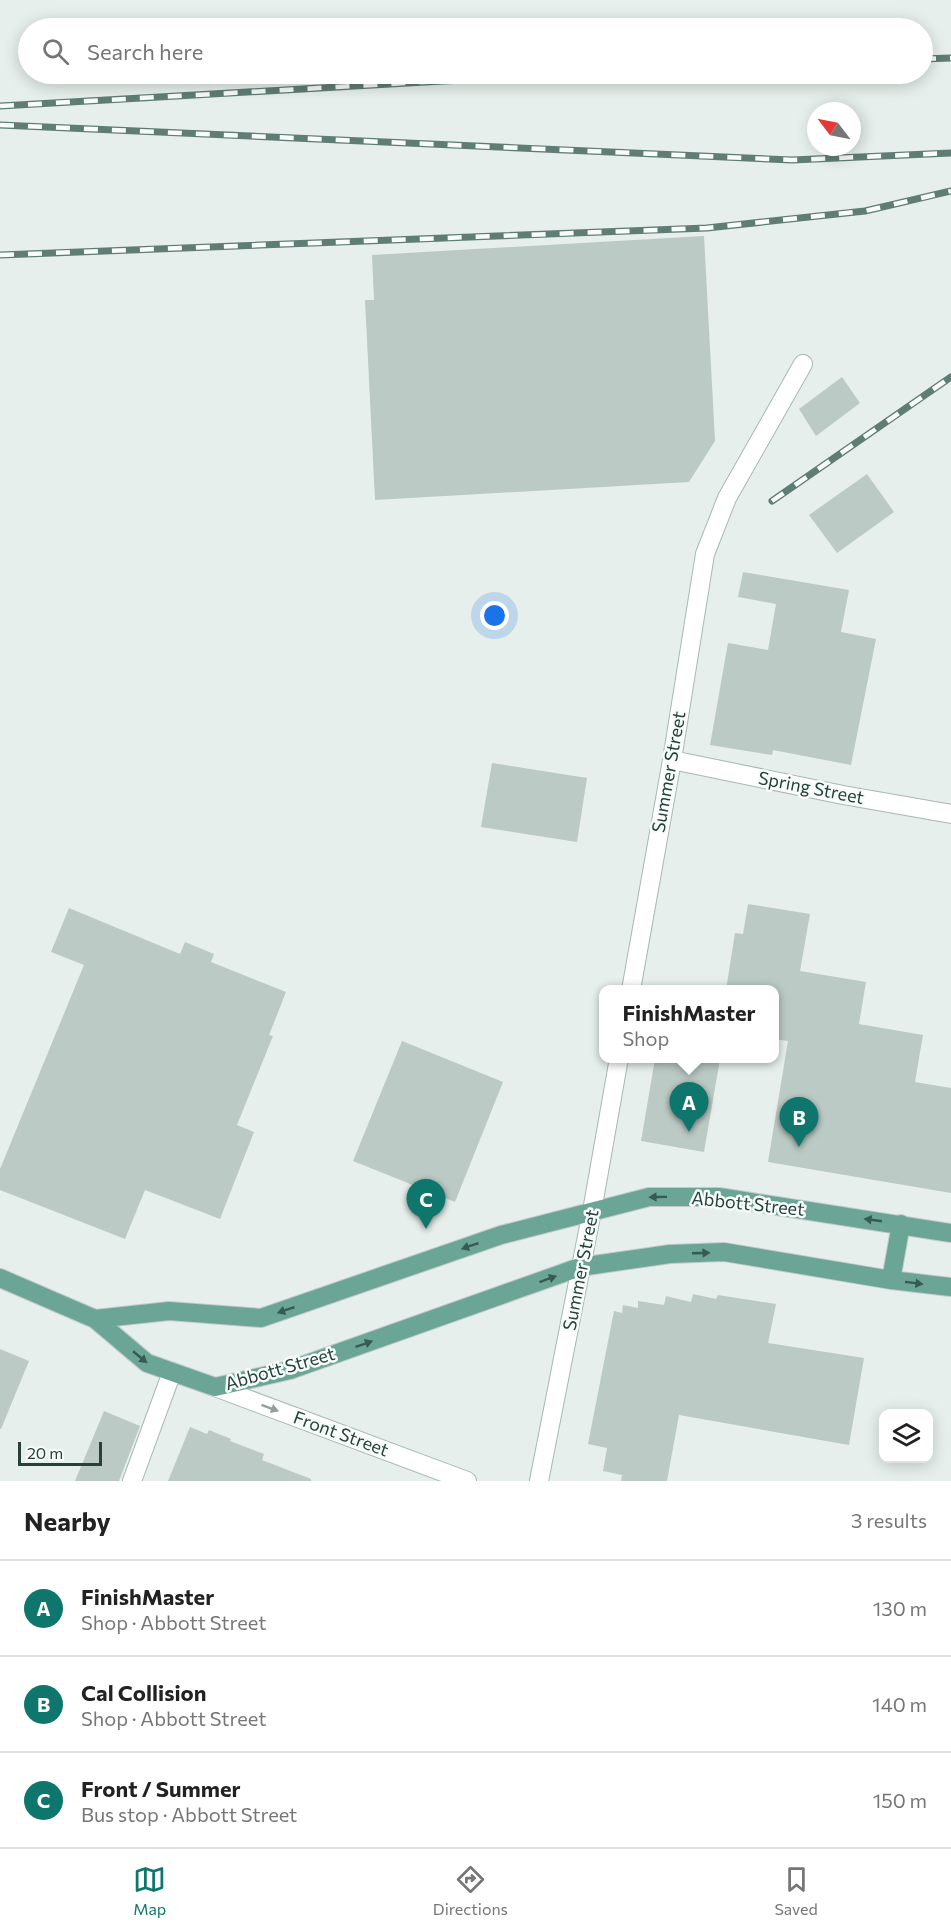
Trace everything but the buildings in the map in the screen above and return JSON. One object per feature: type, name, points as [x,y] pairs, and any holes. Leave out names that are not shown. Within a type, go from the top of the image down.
[{"type":"main road","name":"Abbott Street","points":[[95,1319],[169,1311],[261,1318],[501,1235],[649,1197],[719,1197],[951,1233]]},
{"type":"main road","points":[[891,1280],[902,1224]]},
{"type":"main road","name":"Abbott Street","points":[[95,1319],[147,1363],[215,1387],[290,1370],[580,1267],[670,1254],[724,1252],[891,1280],[951,1287]]},
{"type":"main road","points":[[0,1278],[95,1319]]},
{"type":"street","name":"Summer Street","points":[[632,985],[672,760],[705,554],[727,498],[802,364]]},
{"type":"street","name":"Spring Street","points":[[672,760],[843,795],[951,814]]},
{"type":"street","name":"Summer Street","points":[[539,1481],[618,1063]]},
{"type":"street","points":[[132,1481],[172,1372]]},
{"type":"street","name":"Front Street","points":[[215,1387],[467,1481]]},
{"type":"railway","points":[[933,59],[951,58]]},
{"type":"railway","points":[[0,106],[390,84]]},
{"type":"railway","points":[[0,125],[792,160],[951,153]]},
{"type":"railway","points":[[0,255],[707,228],[865,211],[951,191]]},
{"type":"railway","points":[[772,501],[951,377]]},
{"type":"place","name":"FinishMaster","points":[[689,1132]]},
{"type":"place","name":"Cal Collision","points":[[799,1147]]},
{"type":"place","name":"Front / Summer","points":[[426,1229]]}]
